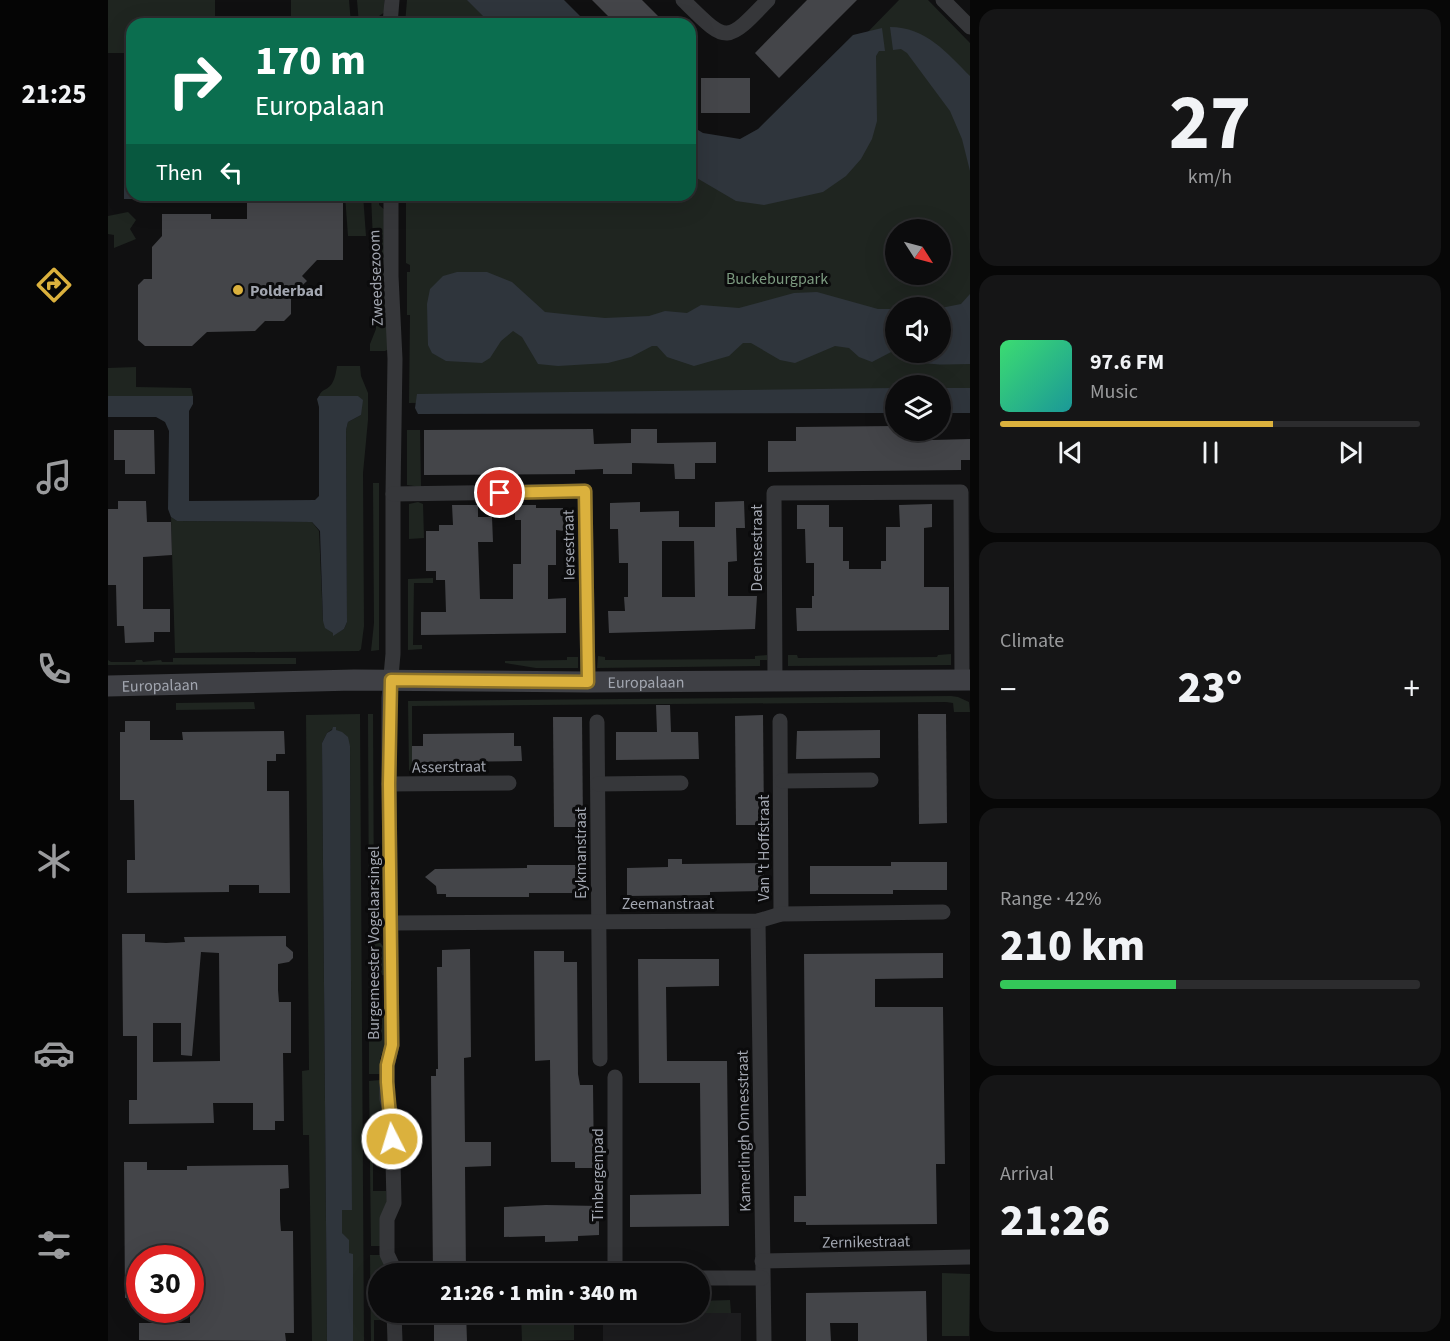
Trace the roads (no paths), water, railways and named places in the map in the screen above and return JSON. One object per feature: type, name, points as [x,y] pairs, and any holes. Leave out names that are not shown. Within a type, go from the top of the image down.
[{"type":"street","points":[[390,18],[392,0]]},
{"type":"street","points":[[683,0],[719,33],[727,33],[742,26],[768,0]]},
{"type":"street","points":[[943,0],[970,27]]},
{"type":"street","name":"Zweedsezoom","points":[[391,201],[391,276],[395,359],[393,494]]},
{"type":"street","name":"Iersestraat","points":[[393,494],[585,491],[588,682]]},
{"type":"street","name":"Deensestraat","points":[[775,682],[774,493],[966,491],[966,680]]},
{"type":"street","points":[[391,680],[393,494]]},
{"type":"street","name":"Europalaan","points":[[108,686],[391,680],[775,682],[966,680]]},
{"type":"street","name":"Burgemeester Vogelaarsingel","points":[[391,680],[389,784],[392,1045],[387,1065],[387,1099],[392,1118],[394,1203],[387,1219],[387,1254],[391,1263]]},
{"type":"street","name":"Van 't Hoffstraat","points":[[780,721],[781,914]]},
{"type":"street","name":"Eykmanstraat","points":[[597,722],[599,921]]},
{"type":"street","name":"Van 't Hoffstraat","points":[[782,782],[871,780]]},
{"type":"street","name":"Asserstraat","points":[[389,784],[509,783]]},
{"type":"street","name":"Eykmanstraat","points":[[598,784],[681,783]]},
{"type":"street","name":"Zeemanstraat","points":[[392,923],[758,921],[781,914],[943,912]]},
{"type":"street","points":[[599,921],[600,1059]]},
{"type":"street","name":"Kamerlingh Onnesstraat","points":[[758,921],[764,1341]]},
{"type":"street","name":"Tinbergenpad","points":[[615,1077],[615,1263]]},
{"type":"street","name":"Zernikestraat","points":[[762,1260],[970,1257]]},
{"type":"street","points":[[710,1278],[762,1278]]},
{"type":"street","points":[[394,1323],[395,1341]]},
{"type":"place","name":"Polderbad","points":[[238,290]]},
{"type":"park label","name":"Buckeburgpark","points":[[777,278]]}]
